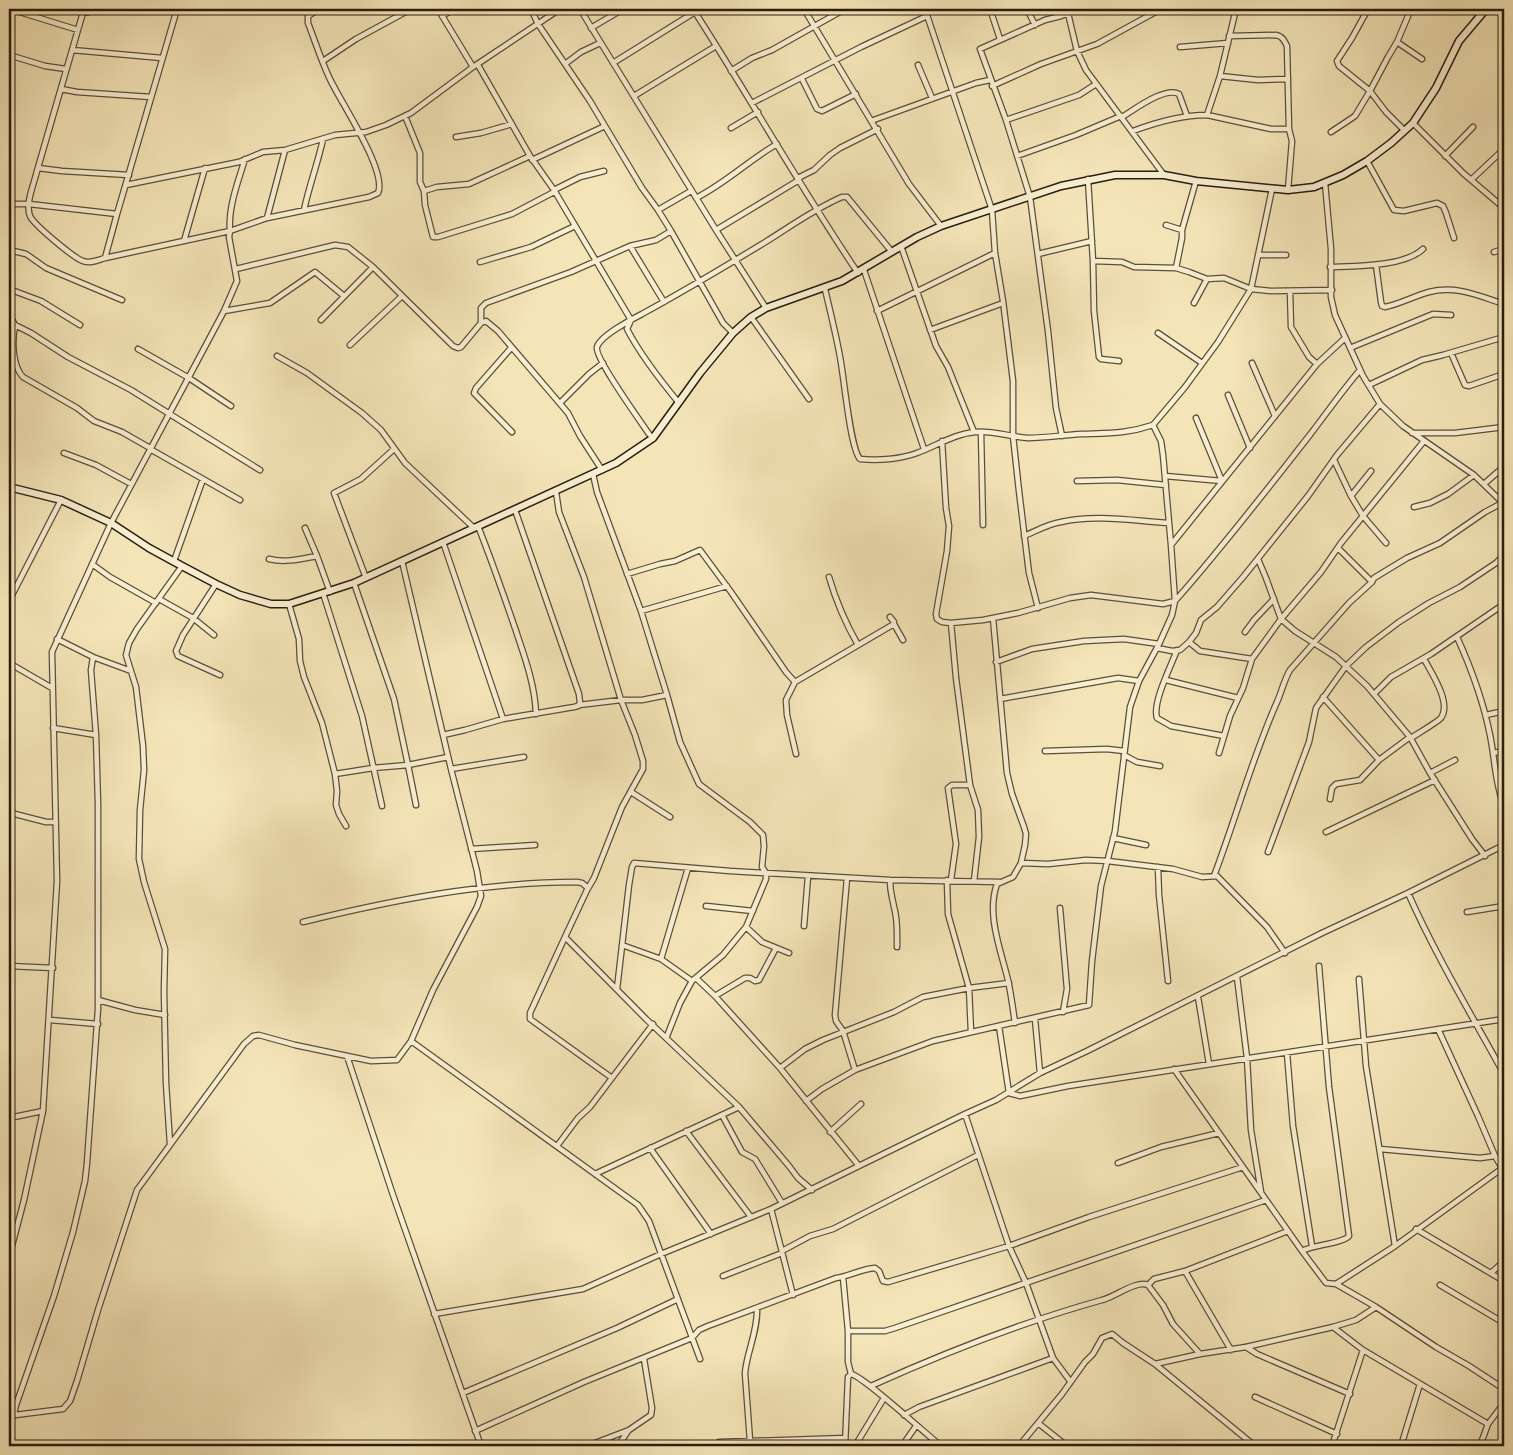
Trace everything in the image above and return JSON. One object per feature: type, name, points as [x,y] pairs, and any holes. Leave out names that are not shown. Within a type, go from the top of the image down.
[{"type":"street","points":[[10,9],[78,30]]},
{"type":"street","points":[[105,9],[83,11],[29,200],[29,214],[34,223],[78,259],[92,262],[230,231],[267,218],[378,193],[380,184],[374,162],[352,116],[329,77],[308,21],[308,16],[319,9]]},
{"type":"street","points":[[105,258],[177,9]]},
{"type":"street","points":[[323,61],[356,39],[411,9]]},
{"type":"street","points":[[438,9],[476,66],[531,158],[554,191],[631,320]]},
{"type":"street","points":[[442,16],[454,9]]},
{"type":"street","points":[[530,9],[671,231],[723,323],[733,333]]},
{"type":"street","points":[[126,185],[245,159],[263,152],[285,150],[335,135],[360,133],[386,126],[405,116],[560,9]]},
{"type":"street","points":[[580,9],[691,191],[766,308]]},
{"type":"street","points":[[591,28],[623,9]]},
{"type":"street","points":[[804,9],[909,184],[941,226]]},
{"type":"street","points":[[731,71],[846,9]]},
{"type":"street","points":[[925,9],[992,210],[995,253],[1004,303],[1013,381],[1013,436],[1024,536],[1029,573],[1038,608]]},
{"type":"street","points":[[990,9],[1000,39]]},
{"type":"street","points":[[1027,9],[1035,25]]},
{"type":"street","points":[[1062,436],[1056,408],[1030,197],[1006,120],[980,49],[1067,11],[1078,9]]},
{"type":"street","points":[[992,86],[1041,64],[1110,38],[1161,9]]},
{"type":"street","points":[[1207,115],[1220,76],[1236,9]]},
{"type":"street","points":[[1368,9],[1337,61],[1339,66],[1370,91],[1386,112],[1405,131]]},
{"type":"street","points":[[1331,132],[1355,116],[1397,42],[1410,9]]},
{"type":"street","points":[[9,487],[61,500],[111,523],[149,548],[216,584],[261,602],[289,604],[354,583],[556,492],[628,456],[653,438],[700,373],[733,333],[751,317],[766,308],[825,288],[861,272],[901,246],[941,226],[1061,186],[1115,175],[1164,175],[1196,181],[1288,190],[1314,187],[1325,183],[1367,161],[1413,123],[1436,88],[1459,41],[1486,9]]},
{"type":"street","points":[[612,63],[694,10],[758,112],[816,211],[861,272],[877,311],[924,449]]},
{"type":"street","points":[[1067,11],[1076,51],[1086,70],[1164,175]]},
{"type":"street","points":[[752,103],[889,33],[927,16]]},
{"type":"street","points":[[1229,36],[1280,36],[1287,46],[1292,142],[1288,190]]},
{"type":"street","points":[[1397,42],[1422,59]]},
{"type":"street","points":[[566,64],[581,52],[600,43]]},
{"type":"street","points":[[1180,47],[1228,43]]},
{"type":"street","points":[[634,96],[716,46]]},
{"type":"street","points":[[72,50],[162,58]]},
{"type":"street","points":[[9,55],[45,66],[66,69]]},
{"type":"street","points":[[918,65],[932,98]]},
{"type":"street","points":[[1220,76],[1258,80],[1288,79]]},
{"type":"street","points":[[802,79],[817,109],[820,111],[856,94]]},
{"type":"street","points":[[871,121],[932,98],[990,80]]},
{"type":"street","points":[[1006,120],[1079,95],[1096,84]]},
{"type":"street","points":[[61,89],[76,92],[151,97]]},
{"type":"street","points":[[1017,156],[1076,136],[1121,117],[1156,96],[1170,92],[1179,94],[1187,116]]},
{"type":"street","points":[[731,128],[758,112]]},
{"type":"street","points":[[1133,131],[1162,121],[1187,116],[1207,115],[1272,129],[1290,129]]},
{"type":"street","points":[[405,116],[420,153],[420,182],[424,192],[425,206],[432,234],[435,238],[512,214],[580,177],[604,171]]},
{"type":"street","points":[[1413,123],[1445,156],[1504,208]]},
{"type":"street","points":[[456,137],[480,133],[512,124]]},
{"type":"street","points":[[424,192],[437,187],[469,184],[605,126]]},
{"type":"street","points":[[1445,156],[1473,127]]},
{"type":"street","points":[[716,230],[814,170],[840,148],[878,130]]},
{"type":"street","points":[[304,210],[318,164],[323,138]]},
{"type":"street","points":[[696,198],[711,190],[754,158],[777,144]]},
{"type":"street","points":[[1471,180],[1504,149]]},
{"type":"street","points":[[267,218],[285,150]]},
{"type":"street","points":[[9,1257],[24,1200],[43,1111],[50,1020],[57,881],[52,652],[111,523],[224,311],[237,281],[229,237],[229,221],[245,159]]},
{"type":"street","points":[[1367,161],[1394,210],[1404,211],[1437,203],[1443,206],[1454,238]]},
{"type":"street","points":[[38,168],[129,175]]},
{"type":"street","points":[[184,241],[205,168]]},
{"type":"street","points":[[1088,179],[1094,261],[1094,311],[1099,357],[1101,360],[1119,361]]},
{"type":"street","points":[[1176,268],[1182,230],[1196,181]]},
{"type":"street","points":[[1214,876],[1262,739],[1281,694],[1285,677],[1349,603],[1374,578],[1407,558],[1440,543],[1485,512],[1504,503],[1474,475],[1402,426],[1380,404],[1360,370],[1334,315],[1325,183]]},
{"type":"street","points":[[825,288],[840,357],[852,431],[860,460],[905,456],[942,441],[974,432],[1027,438],[1120,433],[1153,425],[1185,387],[1218,342],[1250,289],[1272,188]]},
{"type":"street","points":[[658,210],[691,191]]},
{"type":"street","points":[[653,438],[603,363],[596,350],[599,342],[631,320],[842,196],[847,197],[892,252]]},
{"type":"street","points":[[9,204],[29,204],[117,214]]},
{"type":"street","points":[[1166,225],[1182,230]]},
{"type":"street","points":[[480,262],[531,247],[575,226]]},
{"type":"street","points":[[236,269],[335,244],[348,247],[373,267],[448,342],[458,348],[461,347],[481,322],[481,308],[486,303],[571,272],[630,246],[656,240],[671,231]]},
{"type":"street","points":[[1038,254],[1092,241]]},
{"type":"street","points":[[630,246],[664,302]]},
{"type":"street","points":[[901,246],[936,346],[948,367],[974,432]]},
{"type":"street","points":[[1330,267],[1376,265],[1412,256],[1423,249]]},
{"type":"street","points":[[1494,252],[1504,249]]},
{"type":"street","points":[[9,250],[26,254],[46,268],[122,300]]},
{"type":"street","points":[[877,311],[995,253]]},
{"type":"street","points":[[1258,255],[1286,255]]},
{"type":"street","points":[[1094,261],[1122,262],[1134,267],[1176,268],[1207,279],[1224,278],[1250,289],[1271,291],[1332,290]]},
{"type":"street","points":[[1376,265],[1381,302],[1382,306],[1385,307],[1429,292],[1456,289],[1504,304]]},
{"type":"street","points":[[321,320],[373,267]]},
{"type":"street","points":[[224,311],[270,303],[315,272],[344,296]]},
{"type":"street","points":[[1194,303],[1207,279]]},
{"type":"street","points":[[9,289],[41,301],[80,324]]},
{"type":"street","points":[[1290,291],[1291,327],[1309,357],[1317,364]]},
{"type":"street","points":[[350,345],[402,296]]},
{"type":"street","points":[[930,330],[1004,303]]},
{"type":"street","points":[[1350,348],[1432,314],[1451,315]]},
{"type":"street","points":[[9,315],[15,325],[68,357],[131,390],[260,470]]},
{"type":"street","points":[[751,317],[809,399]]},
{"type":"street","points":[[631,320],[627,329],[632,340],[654,373],[679,403]]},
{"type":"street","points":[[481,322],[488,322],[498,331],[560,403],[602,470]]},
{"type":"street","points":[[15,325],[13,339],[15,354],[18,370],[23,377],[77,408],[94,421],[122,432],[240,500]]},
{"type":"street","points":[[1158,333],[1202,363]]},
{"type":"street","points":[[1369,385],[1422,360],[1504,337]]},
{"type":"street","points":[[1171,545],[1317,364],[1345,338]]},
{"type":"street","points":[[511,348],[476,388],[474,393],[512,432]]},
{"type":"street","points":[[138,349],[189,378],[232,406]]},
{"type":"street","points":[[1451,353],[1465,385],[1469,386],[1504,374]]},
{"type":"street","points":[[277,356],[307,373],[362,413],[380,430],[405,463],[476,527],[496,571],[523,652],[536,698],[536,714]]},
{"type":"street","points":[[560,403],[603,363]]},
{"type":"street","points":[[1252,363],[1275,416]]},
{"type":"street","points":[[942,441],[946,508],[949,526],[947,551],[936,614],[937,619],[942,622],[951,623],[993,618],[1038,608],[1070,598],[1091,595],[1163,604],[1175,601],[1232,534],[1347,384],[1360,370]]},
{"type":"street","points":[[1228,396],[1250,448]]},
{"type":"street","points":[[996,662],[1032,649],[1084,641],[1124,639],[1180,650],[1196,633],[1201,620],[1217,607],[1258,559],[1334,460],[1380,404]]},
{"type":"street","points":[[1196,418],[1222,481]]},
{"type":"street","points":[[806,1101],[822,1088],[855,1070],[932,1041],[1087,1007],[1090,1002],[1092,961],[1101,886],[1113,838],[1130,707],[1139,681],[1172,615],[1175,601],[1161,441],[1153,425]]},
{"type":"street","points":[[1412,433],[1455,433],[1504,427]]},
{"type":"street","points":[[981,432],[984,525]]},
{"type":"street","points":[[1219,753],[1252,659],[1281,619],[1313,582],[1363,516],[1424,442]]},
{"type":"street","points":[[366,578],[334,493],[360,479],[394,448]]},
{"type":"street","points":[[64,453],[96,465],[131,484]]},
{"type":"street","points":[[1334,460],[1363,516],[1386,543]]},
{"type":"street","points":[[1484,484],[1500,470],[1504,469]]},
{"type":"street","points":[[1351,496],[1371,471]]},
{"type":"street","points":[[593,474],[597,492],[641,611],[680,742],[699,784],[750,822],[763,835],[762,867],[766,872],[766,879],[746,927],[723,955],[694,980],[680,1003],[666,1036]]},
{"type":"street","points":[[1414,507],[1430,502],[1454,490],[1474,475]]},
{"type":"street","points":[[1165,476],[1222,481]]},
{"type":"street","points":[[174,561],[204,479]]},
{"type":"street","points":[[1077,481],[1117,480],[1166,485]]},
{"type":"street","points":[[556,492],[559,512],[584,577],[621,700],[643,761],[643,769],[622,807],[594,878],[530,1013],[530,1019],[612,1078]]},
{"type":"street","points":[[9,602],[61,500]]},
{"type":"street","points":[[515,510],[579,694],[579,705]]},
{"type":"street","points":[[1024,536],[1059,522],[1074,520],[1113,519],[1169,523]]},
{"type":"street","points":[[305,528],[317,556],[362,716],[382,806]]},
{"type":"street","points":[[443,542],[503,719]]},
{"type":"street","points":[[1338,548],[1372,582]]},
{"type":"street","points":[[627,574],[660,564],[675,562],[700,550],[795,682]]},
{"type":"street","points":[[1268,852],[1309,742],[1316,708],[1346,666],[1366,647],[1399,622],[1429,603],[1460,587],[1496,563],[1504,555]]},
{"type":"street","points":[[269,559],[293,561],[317,556]]},
{"type":"street","points":[[1258,559],[1281,619],[1295,631],[1336,657],[1374,694],[1410,737],[1430,773],[1485,856]]},
{"type":"street","points":[[93,657],[91,670],[96,735],[98,1024],[85,1181],[73,1232],[54,1296],[11,1416],[63,1409],[68,1404],[77,1381],[137,1190],[244,1044],[253,1036],[259,1035],[295,1045],[371,1061],[392,1061],[400,1057],[411,1041],[434,990],[477,906],[481,896],[480,888],[402,561]]},
{"type":"street","points":[[92,564],[110,577],[193,618],[214,635]]},
{"type":"street","points":[[170,1144],[166,1083],[165,949],[144,882],[139,859],[140,810],[144,770],[143,746],[136,687],[126,655],[129,643],[182,566]]},
{"type":"street","points":[[830,577],[833,592],[858,645]]},
{"type":"street","points":[[354,583],[394,699],[416,805]]},
{"type":"street","points":[[216,584],[183,635],[176,654],[220,675]]},
{"type":"street","points":[[641,611],[727,586]]},
{"type":"street","points":[[1245,632],[1274,599]]},
{"type":"street","points":[[289,604],[299,639],[300,661],[304,677],[322,723],[335,774],[338,791],[336,805],[346,826]]},
{"type":"street","points":[[1374,694],[1391,677],[1457,637],[1504,604]]},
{"type":"street","points":[[890,617],[903,640]]},
{"type":"street","points":[[617,989],[632,864],[636,862],[688,868],[890,880],[1000,882],[1013,877],[1021,863],[1026,834],[1012,794],[1008,773],[993,618]]},
{"type":"street","points":[[951,623],[970,785],[978,810],[979,837],[974,881]]},
{"type":"street","points":[[796,754],[787,715],[786,700],[795,682],[894,624]]},
{"type":"street","points":[[1457,637],[1478,687],[1486,715],[1496,774],[1504,806]]},
{"type":"street","points":[[57,639],[93,657],[132,671]]},
{"type":"street","points":[[1189,642],[1200,651],[1252,659]]},
{"type":"street","points":[[1177,650],[1158,700],[1155,713],[1156,718],[1171,726],[1224,736]]},
{"type":"street","points":[[1330,799],[1332,788],[1336,784],[1360,780],[1379,760],[1410,737],[1438,720],[1443,714],[1443,699],[1439,685],[1424,658]]},
{"type":"street","points":[[9,671],[10,664],[52,688]]},
{"type":"street","points":[[1000,699],[1118,678],[1139,681]]},
{"type":"street","points":[[1166,680],[1238,698]]},
{"type":"street","points":[[443,735],[503,719],[579,705],[667,696]]},
{"type":"street","points":[[1323,697],[1379,760]]},
{"type":"street","points":[[1486,715],[1504,711]]},
{"type":"street","points":[[53,728],[96,735]]},
{"type":"street","points":[[1045,751],[1107,749],[1124,753],[1137,762],[1160,766]]},
{"type":"street","points":[[1493,753],[1504,751]]},
{"type":"street","points":[[335,774],[374,768],[408,766],[448,757]]},
{"type":"street","points":[[451,769],[524,757]]},
{"type":"street","points":[[1430,773],[1455,760]]},
{"type":"street","points":[[9,768],[11,813],[9,862]]},
{"type":"street","points":[[1326,832],[1435,780]]},
{"type":"street","points":[[970,785],[952,785],[948,788],[956,844],[949,880],[948,914],[969,988],[971,1032]]},
{"type":"street","points":[[631,792],[670,817]]},
{"type":"street","points":[[11,813],[46,822],[55,822]]},
{"type":"street","points":[[1113,838],[1146,845]]},
{"type":"street","points":[[471,849],[535,845]]},
{"type":"street","points":[[434,1314],[582,1289],[771,1209],[965,1114],[988,1105],[1040,1073],[1504,845]]},
{"type":"street","points":[[1021,863],[1048,864],[1086,860],[1108,861],[1173,869],[1202,877],[1214,876],[1220,879],[1267,927],[1285,953]]},
{"type":"street","points":[[1158,867],[1168,981]]},
{"type":"street","points":[[661,959],[688,868]]},
{"type":"street","points":[[804,926],[808,876]]},
{"type":"street","points":[[847,878],[835,1015],[836,1021],[844,1031],[855,1070]]},
{"type":"street","points":[[890,880],[890,896],[898,930],[897,947]]},
{"type":"street","points":[[303,922],[374,904],[480,888],[518,884],[577,882],[582,883],[588,888]]},
{"type":"street","points":[[1000,882],[997,884],[995,893],[994,920],[1015,1023]]},
{"type":"street","points":[[1408,893],[1463,1002],[1504,1074]]},
{"type":"street","points":[[706,906],[753,911]]},
{"type":"street","points":[[1467,912],[1504,906]]},
{"type":"street","points":[[1060,908],[1067,989],[1063,1012]]},
{"type":"street","points":[[746,927],[762,942],[789,953]]},
{"type":"street","points":[[565,937],[738,1107],[790,1166],[798,1178],[812,1190]]},
{"type":"street","points":[[622,945],[661,959],[715,996],[780,1068],[859,1166]]},
{"type":"street","points":[[715,996],[745,978],[755,981],[759,980],[776,948]]},
{"type":"street","points":[[9,966],[52,968]]},
{"type":"street","points":[[1302,1250],[1312,1246],[1345,1240],[1349,1236],[1325,1047],[1319,966]]},
{"type":"street","points":[[1237,977],[1247,1058],[1251,1130],[1261,1192]]},
{"type":"street","points":[[1359,979],[1366,1066],[1395,1246]]},
{"type":"street","points":[[780,1068],[805,1050],[844,1031],[894,1012],[923,997],[1008,983]]},
{"type":"street","points":[[1198,997],[1209,1064]]},
{"type":"street","points":[[98,1000],[135,1010],[165,1014]]},
{"type":"street","points":[[1035,1019],[1040,1073]]},
{"type":"street","points":[[1009,1092],[1015,1095],[1025,1095],[1174,1069],[1504,1019]]},
{"type":"street","points":[[50,1020],[98,1024]]},
{"type":"street","points":[[557,1146],[653,1024]]},
{"type":"street","points":[[999,1026],[1009,1092]]},
{"type":"street","points":[[1336,1284],[1395,1246],[1503,1167],[1495,1156],[1438,1030]]},
{"type":"street","points":[[411,1041],[638,1205],[644,1212],[700,1358]]},
{"type":"street","points":[[1287,1053],[1293,1126],[1312,1246]]},
{"type":"street","points":[[347,1056],[393,1196],[480,1446]]},
{"type":"street","points":[[1174,1069],[1326,1283],[1336,1284],[1376,1307],[1436,1348],[1469,1366],[1504,1389]]},
{"type":"street","points":[[830,1132],[861,1104]]},
{"type":"street","points":[[595,1174],[738,1107]]},
{"type":"street","points":[[9,1118],[43,1111]]},
{"type":"street","points":[[965,1114],[1009,1246],[1026,1283],[1053,1358],[1070,1382]]},
{"type":"street","points":[[722,1115],[742,1152],[755,1159],[782,1204]]},
{"type":"street","points":[[686,1131],[751,1217]]},
{"type":"street","points":[[1118,1163],[1161,1147],[1219,1133]]},
{"type":"street","points":[[650,1148],[711,1234]]},
{"type":"street","points":[[1380,1149],[1480,1158],[1495,1156]]},
{"type":"street","points":[[723,1276],[782,1252],[810,1236],[833,1230],[978,1154]]},
{"type":"street","points":[[475,1431],[584,1382],[692,1338],[699,1330],[836,1278],[843,1278],[865,1269],[875,1268],[885,1282],[1009,1246],[1090,1217],[1243,1167]]},
{"type":"street","points":[[848,1332],[885,1331],[895,1328],[1266,1200]]},
{"type":"street","points":[[771,1209],[793,1295]]},
{"type":"street","points":[[1416,1229],[1504,1281]]},
{"type":"street","points":[[1148,1285],[1154,1279],[1185,1271],[1288,1231]]},
{"type":"street","points":[[1491,1273],[1504,1261]]},
{"type":"street","points":[[1185,1271],[1231,1350]]},
{"type":"street","points":[[843,1278],[848,1332],[848,1362],[851,1374],[848,1377],[845,1446]]},
{"type":"street","points":[[871,1386],[923,1362],[1073,1307],[1110,1298],[1141,1284],[1148,1285],[1173,1324],[1200,1354]]},
{"type":"street","points":[[1440,1284],[1504,1323]]},
{"type":"street","points":[[463,1393],[617,1328],[678,1299]]},
{"type":"street","points":[[1154,1364],[1246,1347],[1333,1327],[1356,1320],[1376,1307]]},
{"type":"street","points":[[750,1441],[745,1373],[754,1338],[757,1308]]},
{"type":"street","points":[[1333,1327],[1363,1350],[1488,1424]]},
{"type":"street","points":[[1019,1446],[1093,1354],[1102,1338],[1112,1334],[1154,1364],[1255,1446]]},
{"type":"street","points":[[1246,1347],[1256,1354],[1350,1394]]},
{"type":"street","points":[[1332,1446],[1363,1350]]},
{"type":"street","points":[[587,1446],[629,1430],[652,1412],[644,1358]]},
{"type":"street","points":[[904,1415],[919,1407],[1053,1358]]},
{"type":"street","points":[[851,1374],[854,1374],[871,1386],[941,1446]]},
{"type":"street","points":[[1401,1446],[1420,1384]]},
{"type":"street","points":[[1255,1397],[1337,1434]]},
{"type":"street","points":[[855,1446],[884,1398]]},
{"type":"street","points":[[1480,1446],[1488,1424],[1504,1403]]},
{"type":"street","points":[[1038,1423],[1067,1446]]},
{"type":"street","points":[[902,1446],[916,1426]]},
{"type":"street","points":[[618,1446],[629,1430]]},
{"type":"street","points":[[719,1442],[750,1441],[767,1444],[845,1438]]}]
